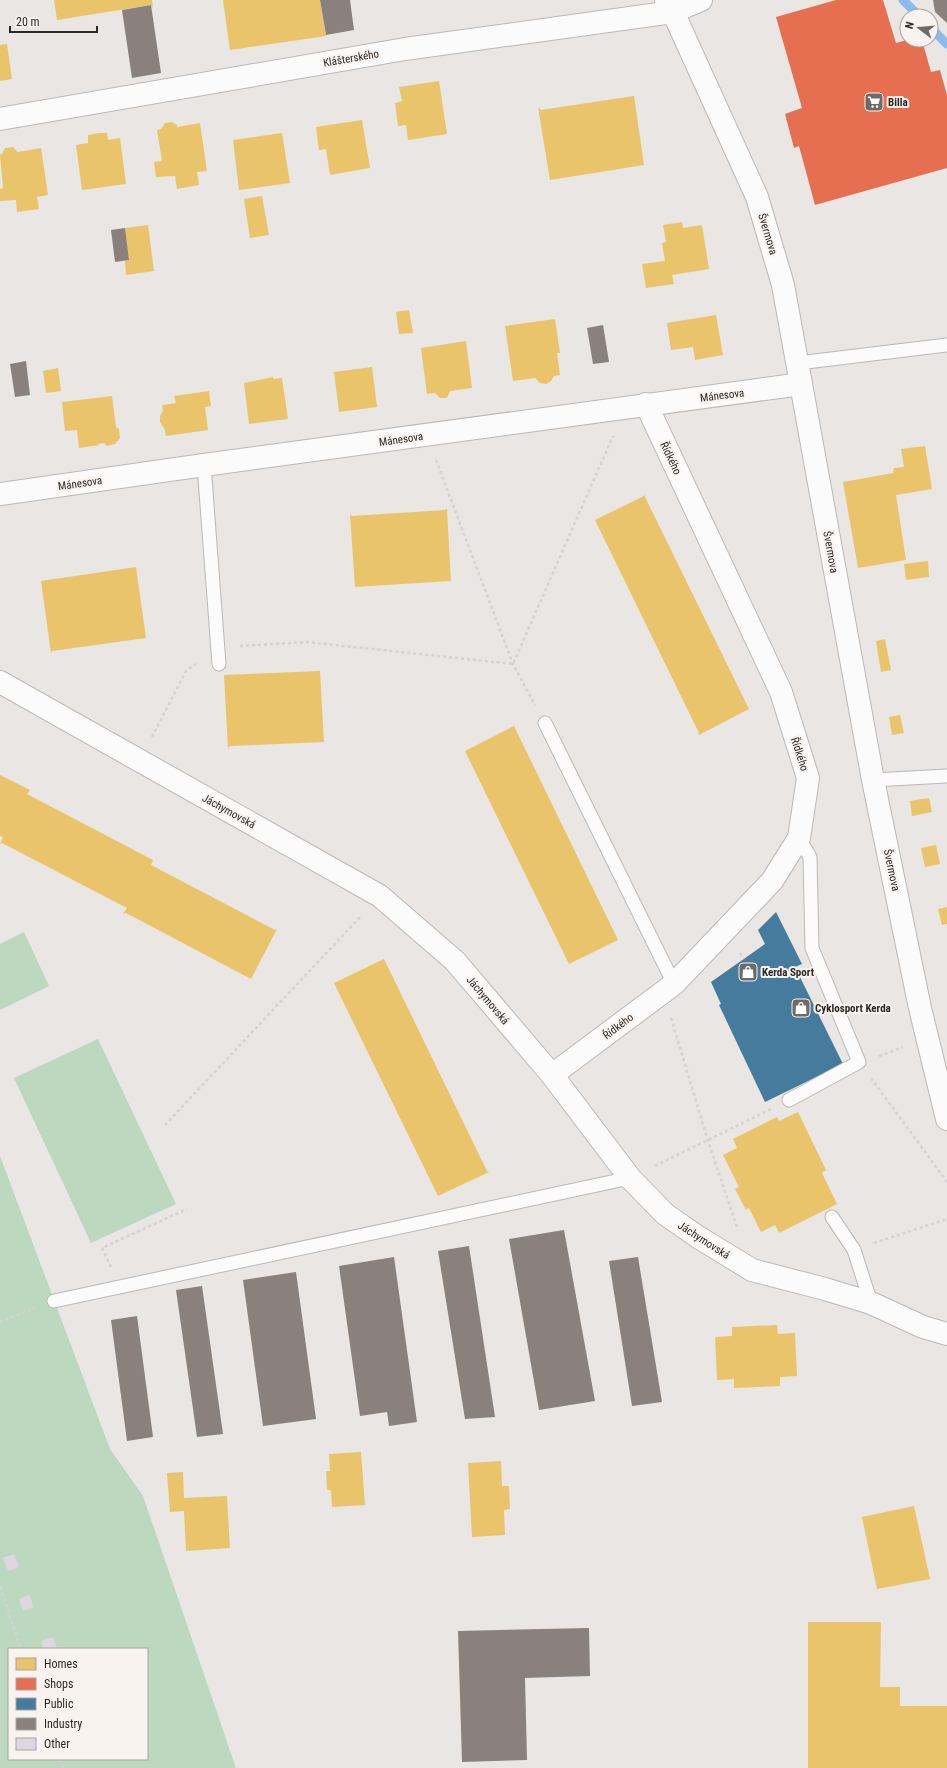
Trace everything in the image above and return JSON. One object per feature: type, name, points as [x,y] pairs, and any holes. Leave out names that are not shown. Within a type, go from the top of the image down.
[{"type":"street","name":"Klášterského","points":[[0,119],[405,49],[701,0]]},
{"type":"street","name":"Švermova","points":[[670,6],[756,197],[783,285],[873,780],[920,1008],[947,1119]]},
{"type":"street","name":"Mánesova","points":[[0,494],[636,406],[800,374]]},
{"type":"street","name":"Řídkého","points":[[552,1075],[669,988],[772,881],[799,838],[808,778],[781,692],[636,406]]},
{"type":"street","name":"Jáchymovská","points":[[0,682],[380,896],[455,961],[552,1075],[630,1178],[665,1214],[752,1270],[871,1303],[923,1327],[947,1334]]},
{"type":"lane","points":[[800,374],[947,345]]},
{"type":"lane","points":[[204,465],[218,657]]},
{"type":"lane","points":[[545,723],[669,988]]},
{"type":"lane","points":[[873,780],[947,776]]},
{"type":"lane","points":[[789,1100],[860,1062],[812,948],[810,857],[799,838]]},
{"type":"lane","points":[[54,1301],[630,1178]]},
{"type":"lane","points":[[832,1217],[854,1250],[871,1303]]},
{"type":"path","points":[[513,664],[636,406]]},
{"type":"path","points":[[427,435],[513,664],[545,723]]},
{"type":"path","points":[[140,761],[186,671],[200,661],[307,642],[513,664]]},
{"type":"path","points":[[165,1125],[380,896]]},
{"type":"path","points":[[669,988],[708,1140],[752,1270]]},
{"type":"path","points":[[860,1062],[947,1182]]},
{"type":"path","points":[[659,1164],[765,1113]]},
{"type":"path","points":[[120,1287],[102,1248],[187,1209]]},
{"type":"path","points":[[854,1250],[947,1219]]},
{"type":"path","points":[[0,1322],[54,1301]]},
{"type":"path","points":[[0,1587],[22,1648]]},
{"type":"green space","points":[[24,932],[49,986],[0,1010],[0,944]]},
{"type":"green space","points":[[98,1039],[176,1204],[91,1243],[14,1078]]},
{"type":"green space","points":[[0,1156],[110,1449],[143,1496],[236,1768],[0,1768]]},
{"type":"building: Homes","points":[[54,0],[152,0],[153,8],[151,5],[57,20]]},
{"type":"building: Homes","points":[[223,0],[320,0],[326,36],[230,50]]},
{"type":"building: Homes","points":[[7,44],[12,79],[0,81],[0,45]]},
{"type":"building: Homes","points":[[439,81],[447,134],[408,140],[406,125],[398,126],[395,103],[402,101],[399,87]]},
{"type":"building: Homes","points":[[634,96],[644,165],[550,180],[538,107],[541,110]]},
{"type":"building: Homes","points":[[362,120],[370,168],[330,175],[326,149],[319,150],[316,127]]},
{"type":"building: Homes","points":[[172,122],[177,125],[177,127],[200,123],[207,171],[197,172],[199,185],[177,189],[175,176],[156,177],[154,162],[162,161],[157,130],[161,129],[165,123]]},
{"type":"building: Homes","points":[[107,133],[108,140],[120,138],[126,184],[82,190],[76,145],[88,143],[88,135]]},
{"type":"building: Homes","points":[[282,133],[290,183],[239,190],[233,140]]},
{"type":"building: Homes","points":[[13,147],[18,152],[41,148],[48,195],[37,197],[39,209],[17,212],[16,200],[0,201],[0,189],[3,188],[0,154],[2,154],[5,148]]},
{"type":"building: Homes","points":[[262,196],[269,235],[250,238],[244,199]]},
{"type":"building: Homes","points":[[682,222],[683,228],[702,225],[709,269],[672,275],[674,284],[646,288],[642,264],[665,261],[662,243],[666,242],[663,225]]},
{"type":"building: Homes","points":[[148,225],[154,271],[126,275],[125,261],[129,260],[125,228]]},
{"type":"building: Homes","points":[[409,310],[413,333],[399,334],[396,312]]},
{"type":"building: Homes","points":[[716,315],[723,355],[695,360],[693,347],[671,350],[667,323]]},
{"type":"building: Homes","points":[[555,319],[560,353],[557,353],[560,375],[554,376],[551,381],[546,384],[540,383],[535,378],[513,381],[505,326]]},
{"type":"building: Homes","points":[[466,341],[472,388],[450,391],[447,398],[440,398],[435,393],[427,394],[421,348]]},
{"type":"building: Homes","points":[[372,367],[377,407],[339,412],[334,372]]},
{"type":"building: Homes","points":[[58,368],[61,391],[46,393],[43,371]]},
{"type":"building: Homes","points":[[273,377],[273,379],[282,378],[288,419],[249,424],[244,383]]},
{"type":"building: Homes","points":[[209,391],[211,406],[205,407],[208,430],[166,436],[165,430],[160,422],[160,416],[163,411],[162,405],[176,403],[174,396]]},
{"type":"building: Homes","points":[[112,396],[116,427],[119,429],[120,438],[115,444],[107,446],[104,443],[79,448],[77,430],[65,431],[62,402]]},
{"type":"building: Homes","points":[[925,446],[932,489],[896,495],[906,560],[858,568],[843,482],[893,473],[894,468],[904,467],[901,449]]},
{"type":"building: Homes","points":[[646,495],[645,497],[749,709],[699,735],[595,520]]},
{"type":"building: Homes","points":[[447,509],[451,583],[450,581],[355,587],[350,514],[352,516]]},
{"type":"building: Homes","points":[[928,561],[929,577],[906,580],[904,564]]},
{"type":"building: Homes","points":[[136,567],[146,638],[52,651],[51,653],[41,581]]},
{"type":"building: Homes","points":[[885,639],[891,670],[881,672],[876,641]]},
{"type":"building: Homes","points":[[320,671],[324,742],[230,746],[228,748],[224,675]]},
{"type":"building: Homes","points":[[900,715],[904,733],[892,735],[889,717]]},
{"type":"building: Homes","points":[[514,726],[618,940],[569,964],[465,751]]},
{"type":"building: Homes","points":[[0,775],[30,790],[27,794],[153,860],[151,865],[275,930],[277,929],[251,979],[126,913],[123,914],[127,908],[2,843],[0,844],[3,837],[0,836]]},
{"type":"building: Homes","points":[[929,798],[932,812],[912,816],[910,801]]},
{"type":"building: Homes","points":[[936,845],[940,864],[925,867],[921,848]]},
{"type":"building: Homes","points":[[947,907],[947,924],[942,925],[938,909]]},
{"type":"building: Homes","points":[[384,959],[487,1171],[489,1172],[438,1196],[334,983]]},
{"type":"building: Homes","points":[[798,1112],[826,1170],[822,1173],[837,1204],[779,1233],[775,1225],[761,1232],[749,1208],[746,1210],[735,1189],[739,1187],[723,1155],[737,1148],[733,1139],[777,1117],[779,1121]]},
{"type":"building: Homes","points":[[777,1325],[778,1334],[795,1333],[797,1376],[780,1377],[780,1386],[734,1388],[734,1379],[717,1380],[715,1337],[732,1336],[732,1327]]},
{"type":"building: Homes","points":[[361,1452],[365,1505],[332,1507],[331,1490],[327,1490],[326,1471],[330,1471],[329,1454]]},
{"type":"building: Homes","points":[[501,1461],[502,1486],[509,1486],[510,1509],[504,1510],[505,1535],[472,1537],[468,1463]]},
{"type":"building: Homes","points":[[183,1472],[184,1498],[227,1496],[230,1548],[186,1551],[184,1511],[170,1512],[167,1473]]},
{"type":"building: Homes","points":[[914,1506],[930,1579],[877,1589],[862,1517]]},
{"type":"building: Homes","points":[[808,1622],[881,1622],[880,1687],[900,1687],[900,1706],[947,1706],[947,1768],[808,1768]]},
{"type":"building: Shops","name":"Billa","points":[[836,0],[883,0],[896,43],[899,42],[899,48],[924,48],[931,72],[940,70],[947,95],[947,168],[815,205],[799,146],[794,148],[785,114],[802,108],[776,17]]},
{"type":"building: Public","points":[[776,912],[802,964],[795,967],[843,1064],[765,1102],[719,1005],[721,1004],[711,982],[765,944],[758,930]]},
{"type":"building: Industry","points":[[320,0],[350,0],[354,30],[326,35]]},
{"type":"building: Industry","points":[[933,0],[947,0],[947,23],[939,16],[939,8],[934,8]]},
{"type":"building: Industry","points":[[151,5],[161,73],[132,78],[122,10]]},
{"type":"building: Industry","points":[[125,228],[129,260],[115,262],[111,230]]},
{"type":"building: Industry","points":[[603,325],[609,362],[593,364],[587,328]]},
{"type":"building: Industry","points":[[26,361],[30,395],[15,397],[10,364]]},
{"type":"building: Industry","points":[[564,1230],[595,1401],[539,1410],[509,1239]]},
{"type":"building: Industry","points":[[469,1246],[495,1417],[465,1419],[438,1251]]},
{"type":"building: Industry","points":[[394,1257],[417,1422],[389,1426],[387,1412],[360,1416],[339,1266]]},
{"type":"building: Industry","points":[[638,1257],[662,1402],[632,1406],[609,1261]]},
{"type":"building: Industry","points":[[296,1272],[316,1419],[263,1426],[243,1280]]},
{"type":"building: Industry","points":[[202,1286],[223,1434],[197,1437],[176,1290]]},
{"type":"building: Industry","points":[[137,1316],[153,1437],[127,1441],[111,1320]]},
{"type":"building: Industry","points":[[589,1628],[590,1676],[525,1678],[527,1760],[462,1762],[458,1631]]},
{"type":"building: Other","points":[[14,1554],[19,1567],[8,1571],[3,1558]]},
{"type":"building: Other","points":[[29,1595],[34,1607],[23,1611],[19,1599]]},
{"type":"building: Other","points":[[53,1637],[57,1648],[43,1648],[41,1641]]},
{"type":"waterway","points":[[903,0],[911,8]]},
{"type":"waterway","points":[[939,36],[947,44]]},
{"type":"place","name":"Billa","points":[[874,102]]},
{"type":"place","name":"Kerda Sport","points":[[748,972]]},
{"type":"place","name":"Cyklosport Kerda","points":[[801,1008]]}]
